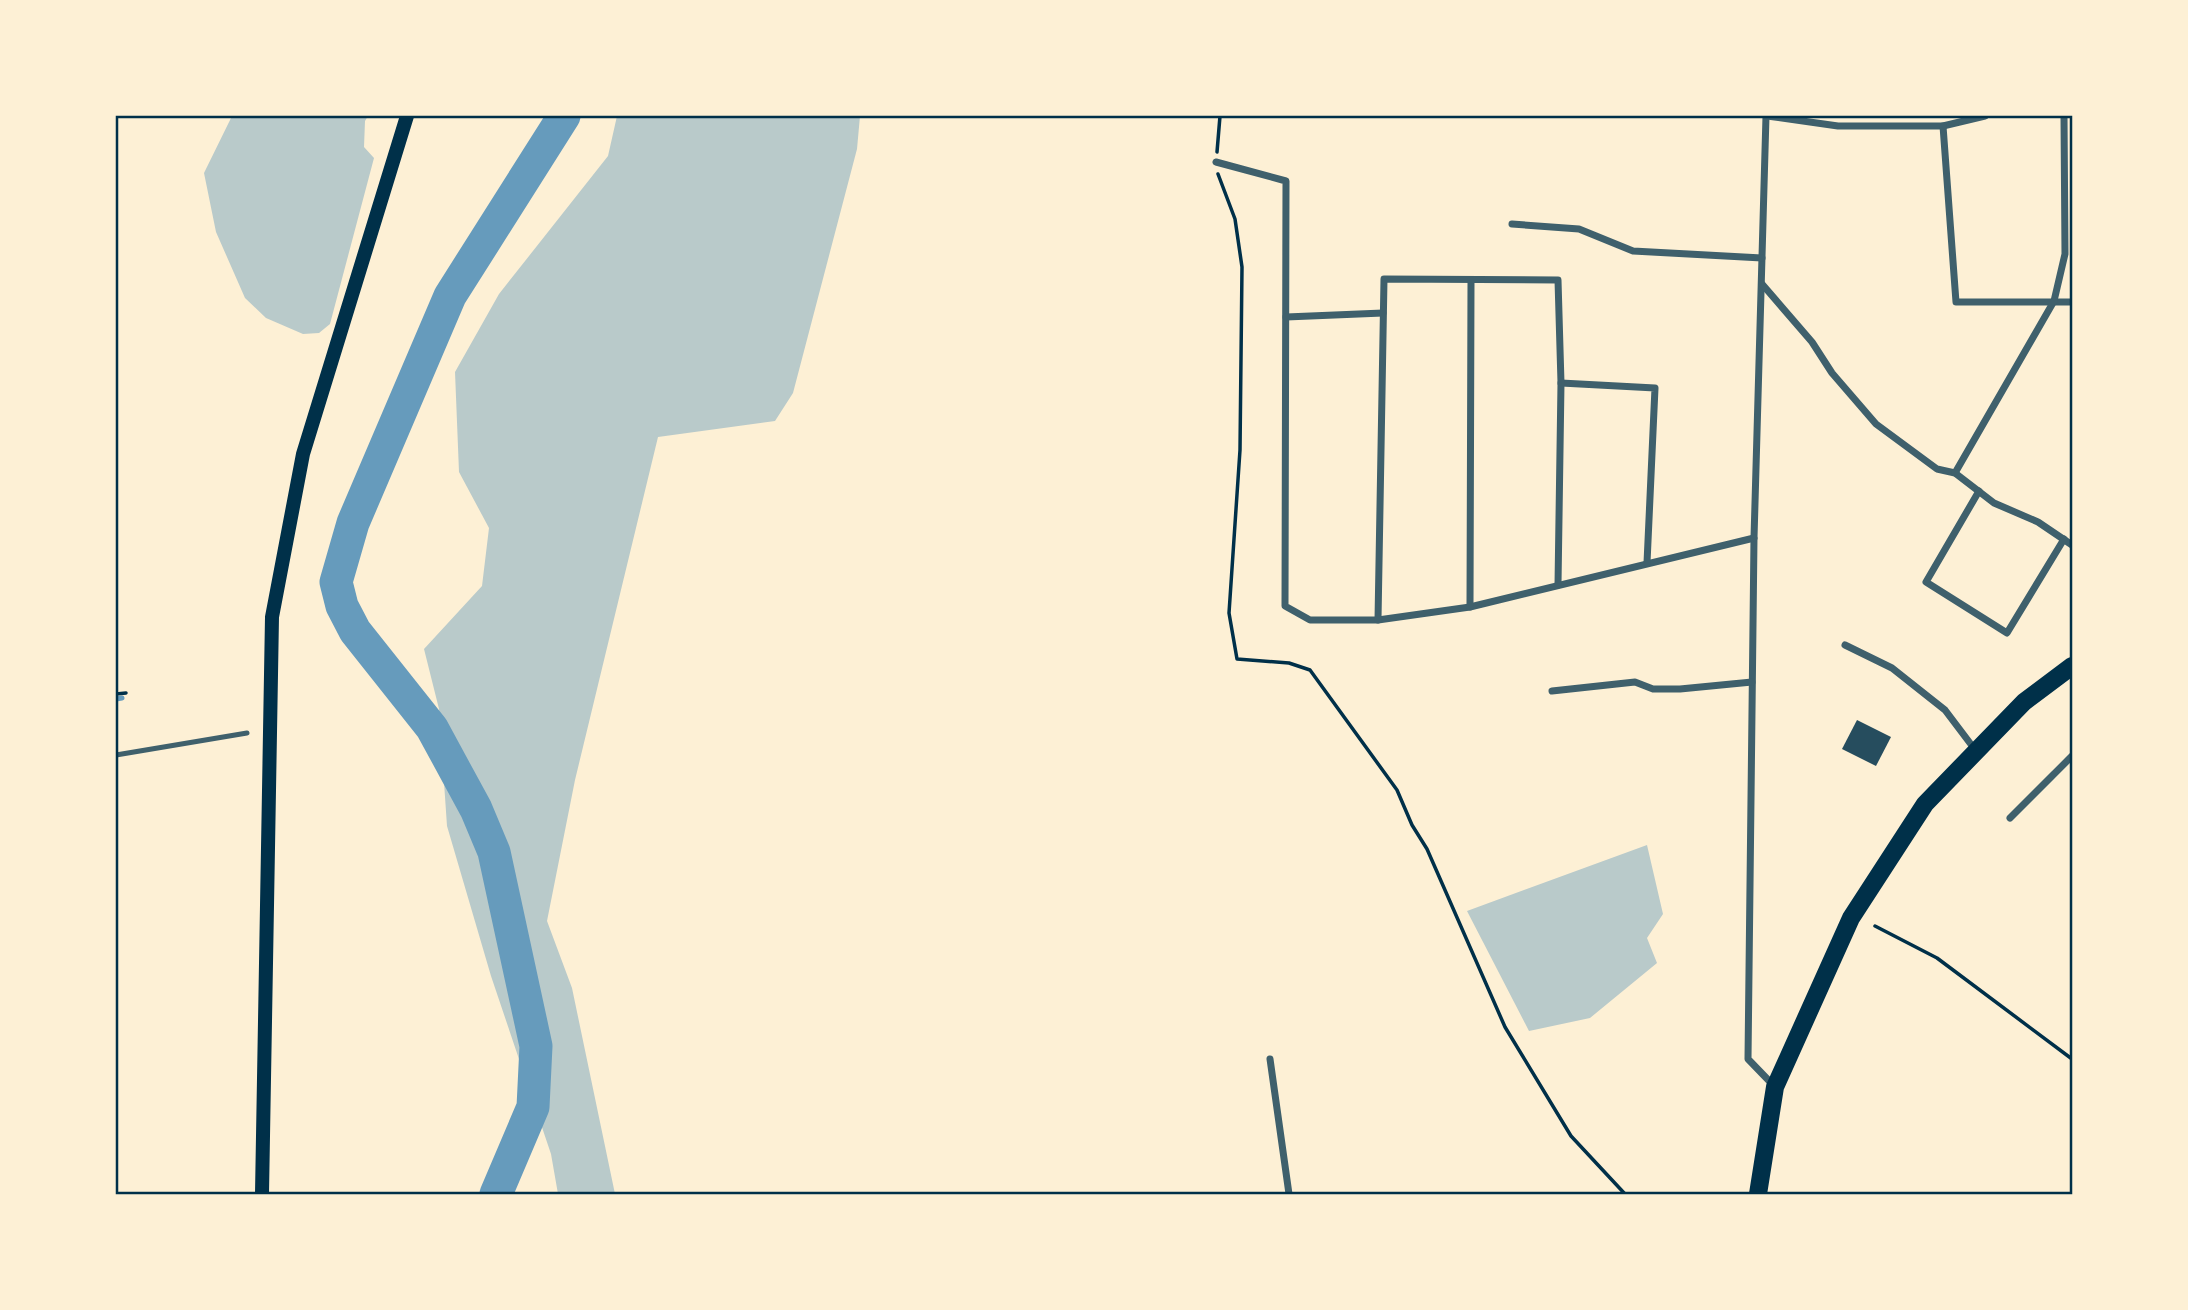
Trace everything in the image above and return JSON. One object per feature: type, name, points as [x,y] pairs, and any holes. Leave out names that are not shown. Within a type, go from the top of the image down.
[{"type":"highway","points":[[1758,1195],[1775,1087],[1851,918],[1925,804],[2024,702],[2071,671]]},
{"type":"main road","points":[[262,1195],[272,617],[303,454],[407,116]]},
{"type":"street","points":[[1775,1087],[1748,1059],[1754,538],[1767,116],[1838,126],[1943,126],[1985,116]]},
{"type":"street","points":[[1955,473],[2054,301],[2065,254],[2064,116]]},
{"type":"street","points":[[1943,126],[1956,302],[2073,302]]},
{"type":"street","points":[[1216,162],[1286,181],[1285,606],[1310,620],[1378,620],[1470,607],[1754,538]]},
{"type":"street","points":[[1512,224],[1579,229],[1633,251],[1762,258]]},
{"type":"street","points":[[1378,620],[1384,279],[1558,279],[1561,383],[1558,585]]},
{"type":"street","points":[[1470,607],[1471,281]]},
{"type":"street","points":[[1761,283],[1812,341],[1832,373],[1875,424],[1937,469],[1955,473],[1994,503],[2038,522],[2073,545]]},
{"type":"street","points":[[1286,317],[1383,313]]},
{"type":"street","points":[[1561,383],[1655,388],[1647,563]]},
{"type":"street","points":[[1979,491],[1926,582],[2007,633],[2064,540]]},
{"type":"street","points":[[1844,645],[1892,668],[1945,710],[1977,751]]},
{"type":"street","points":[[1552,691],[1635,682],[1653,689],[1680,689],[1752,682]]},
{"type":"street","points":[[2010,818],[2073,755]]},
{"type":"street","points":[[1270,1059],[1289,1195]]},
{"type":"lane","points":[[116,755],[247,733]]},
{"type":"path","points":[[1220,116],[1216,162],[1218,176],[1235,219],[1242,267],[1240,450],[1229,613],[1237,659],[1289,663],[1310,670],[1397,790],[1412,825],[1427,849],[1506,1027],[1571,1136],[1625,1195]]},
{"type":"path","points":[[116,694],[126,693]]},
{"type":"path","points":[[1875,926],[1937,958],[2073,1059]]},
{"type":"shaded area","points":[[232,116],[368,116],[365,121],[364,147],[374,158],[330,324],[319,333],[303,334],[266,318],[245,298],[216,232],[204,173]]},
{"type":"shaded area","points":[[617,116],[860,116],[857,149],[793,393],[775,421],[658,437],[575,780],[547,921],[572,988],[615,1194],[558,1194],[551,1154],[491,976],[447,826],[439,709],[424,649],[482,586],[489,528],[459,472],[455,372],[499,294],[608,156]]},
{"type":"shaded area","points":[[1647,845],[1663,914],[1647,938],[1657,963],[1590,1018],[1529,1031],[1467,911]]},
{"type":"building","points":[[1857,720],[1891,737],[1876,766],[1842,749]]},
{"type":"waterway","points":[[496,1194],[533,1107],[536,1046],[494,852],[476,809],[432,728],[355,631],[342,606],[336,582],[353,523],[450,296],[564,116]]},
{"type":"waterway","points":[[116,699],[122,698]]}]
